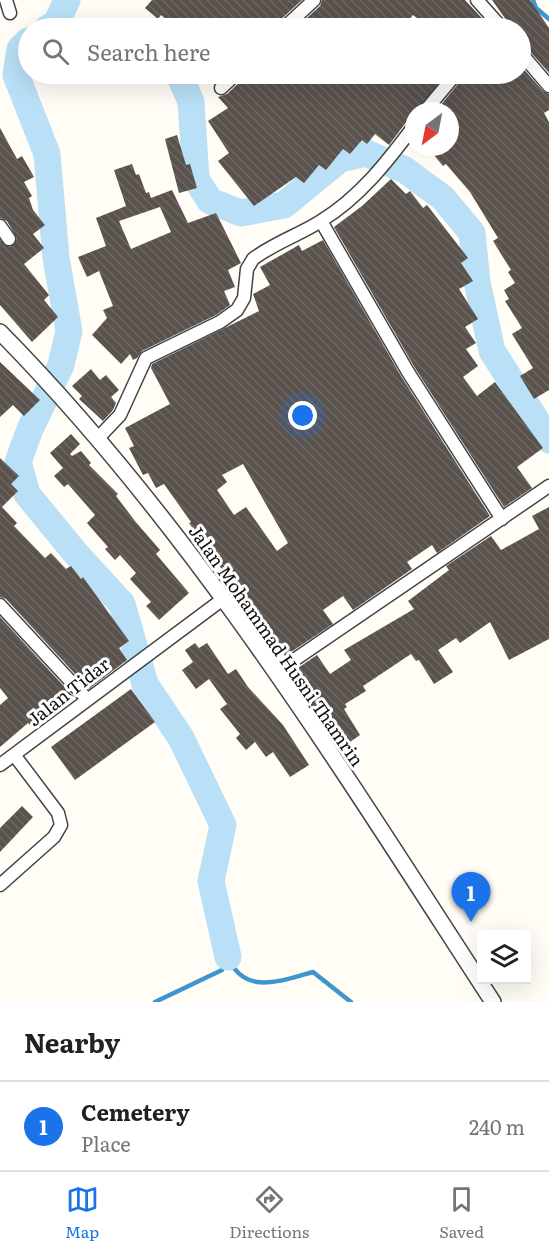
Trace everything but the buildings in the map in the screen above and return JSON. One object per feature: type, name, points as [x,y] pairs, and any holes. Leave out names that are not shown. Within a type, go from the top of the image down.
[{"type":"street","points":[[6,0],[10,13]]},
{"type":"street","points":[[295,18],[314,0]]},
{"type":"street","points":[[477,0],[493,18]]},
{"type":"street","points":[[531,65],[549,86]]},
{"type":"street","points":[[221,88],[226,84]]},
{"type":"street","points":[[433,102],[448,84]]},
{"type":"street","points":[[99,437],[120,415],[146,358],[230,315],[244,298],[247,269],[253,259],[321,221],[344,205],[380,171],[405,139]]},
{"type":"street","points":[[321,221],[408,372],[502,519]]},
{"type":"street","points":[[0,226],[9,239]]},
{"type":"street","name":"Jalan Mohammad Husni Thamrin","points":[[0,332],[99,437],[166,519],[275,673],[493,1002]]},
{"type":"street","points":[[275,673],[549,486]]},
{"type":"street","name":"Jalan Tidar","points":[[0,765],[15,756],[119,674],[223,599]]},
{"type":"street","points":[[0,605],[87,699]]},
{"type":"street","points":[[0,885],[54,837],[61,825],[58,813],[15,756]]},
{"type":"waterway","points":[[59,18],[67,0]]},
{"type":"waterway","points":[[533,0],[536,8],[549,19]]},
{"type":"waterway","points":[[18,62],[16,75],[18,80]]},
{"type":"waterway","points":[[20,84],[47,154],[56,258],[69,331],[61,365],[30,429],[18,462],[27,494],[77,555],[122,604],[145,684],[181,738],[223,825],[211,881],[228,957]]},
{"type":"waterway","points":[[183,84],[191,102],[196,179],[210,201],[241,213],[284,205],[340,159],[366,153],[405,170],[443,198],[472,233],[477,282],[492,351],[549,440]]},
{"type":"waterway","points":[[228,957],[235,969],[253,981],[276,981],[313,972],[351,1002]]},
{"type":"waterway","points":[[155,1002],[222,970],[228,957]]},
{"type":"place","name":"Cemetery","points":[[471,922]]}]
